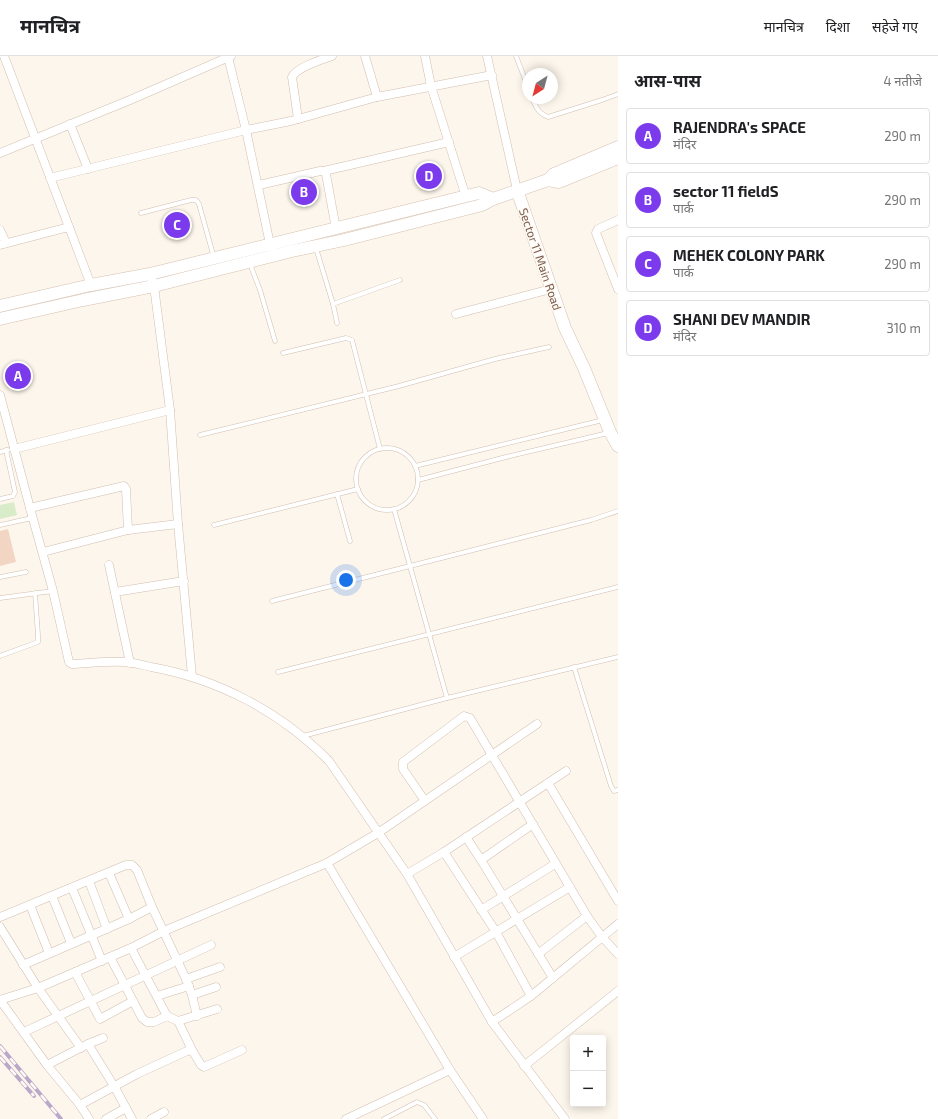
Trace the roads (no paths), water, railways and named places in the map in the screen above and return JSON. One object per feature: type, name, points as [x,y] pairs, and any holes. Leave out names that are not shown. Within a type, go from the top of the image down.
[{"type":"street","points":[[4,56],[91,285]]},
{"type":"street","points":[[298,119],[292,77],[299,70],[332,56]]},
{"type":"street","points":[[365,56],[376,97]]},
{"type":"street","points":[[425,56],[431,86],[466,197]]},
{"type":"street","points":[[487,56],[517,190]]},
{"type":"street","points":[[0,153],[229,57],[259,185],[272,250]]},
{"type":"street","points":[[50,178],[246,130],[298,119],[376,97],[492,74]]},
{"type":"street","points":[[70,124],[88,169]]},
{"type":"street","points":[[259,185],[288,180],[320,171],[449,142]]},
{"type":"street","points":[[0,319],[83,300],[152,280],[214,258],[316,246],[482,205],[493,199],[548,180],[554,174],[618,147]]},
{"type":"street","points":[[548,180],[559,182],[618,158]]},
{"type":"street","points":[[324,171],[326,174],[336,229]]},
{"type":"street","name":"Sector 11 Main Road","points":[[517,190],[565,328],[584,368],[610,432],[618,446]]},
{"type":"street","points":[[0,306],[91,285],[152,280],[249,262],[272,250],[336,229],[479,193],[493,199]]},
{"type":"street","points":[[618,220],[598,229],[596,233],[618,289]]},
{"type":"street","points":[[0,230],[3,244],[69,227]]},
{"type":"street","points":[[152,280],[170,410],[178,524],[192,676]]},
{"type":"street","points":[[456,314],[551,288]]},
{"type":"street","points":[[0,394],[10,450],[43,552],[69,662],[72,664],[130,662],[192,676],[246,699],[262,708],[313,744],[329,760],[407,874],[492,1022],[565,1119]]},
{"type":"street","points":[[10,450],[170,410]]},
{"type":"street","points":[[30,508],[124,486],[126,489],[128,530]]},
{"type":"street","points":[[43,552],[128,530],[178,524]]},
{"type":"street","points":[[109,565],[130,662]]},
{"type":"street","points":[[115,592],[184,581]]},
{"type":"street","points":[[425,801],[402,769],[403,762],[464,716],[470,718],[587,916],[602,937],[618,954]]},
{"type":"street","points":[[89,1119],[80,1105],[47,1065],[0,1000],[38,988],[131,948],[164,931],[327,863],[378,833],[537,724]]},
{"type":"street","points":[[407,874],[444,852],[566,771]]},
{"type":"street","points":[[548,783],[616,892],[618,901]]},
{"type":"street","points":[[481,860],[533,824]]},
{"type":"street","points":[[466,837],[553,978]]},
{"type":"street","points":[[444,852],[496,932],[531,996]]},
{"type":"street","points":[[327,863],[450,1070],[483,1119]]},
{"type":"street","points":[[481,910],[555,864]]},
{"type":"street","points":[[0,917],[126,865],[132,865],[138,870],[152,907],[188,982],[197,1016]]},
{"type":"street","points":[[109,872],[129,919]]},
{"type":"street","points":[[89,881],[107,928]]},
{"type":"street","points":[[454,957],[518,920],[570,887]]},
{"type":"street","points":[[72,888],[102,960]]},
{"type":"street","points":[[52,896],[71,944]]},
{"type":"street","points":[[30,905],[49,953]]},
{"type":"street","points":[[23,965],[129,919],[152,907]]},
{"type":"street","points":[[538,954],[587,916]]},
{"type":"street","points":[[492,1022],[531,996],[618,924]]},
{"type":"street","points":[[0,926],[38,988],[58,1016],[84,1046],[114,1086],[132,1119]]},
{"type":"street","points":[[24,1032],[212,945]]},
{"type":"street","points":[[131,948],[167,1016],[178,1021],[218,1009]]},
{"type":"street","points":[[110,957],[142,1018],[146,1022],[154,1022],[167,1016]]},
{"type":"street","points":[[157,996],[220,967]]},
{"type":"street","points":[[75,972],[100,1018],[133,1001]]},
{"type":"street","points":[[192,995],[216,987]]},
{"type":"street","points":[[524,1066],[618,991]]},
{"type":"street","points":[[178,1021],[200,1065],[204,1067],[242,1050]]},
{"type":"street","points":[[47,1065],[103,1038]]},
{"type":"street","points":[[80,1105],[137,1074],[192,1050]]},
{"type":"street","points":[[346,1119],[450,1070]]},
{"type":"street","points":[[106,1119],[126,1108]]},
{"type":"street","points":[[151,1119],[164,1112]]},
{"type":"lane","points":[[516,56],[522,72]]},
{"type":"lane","points":[[534,104],[537,111],[548,117],[618,94]]},
{"type":"lane","points":[[141,212],[196,200],[199,204],[214,258]]},
{"type":"lane","points":[[316,246],[337,323]]},
{"type":"lane","points":[[249,262],[260,290],[275,341]]},
{"type":"lane","points":[[333,304],[400,280]]},
{"type":"lane","points":[[283,353],[349,338],[352,340],[355,346],[380,449]]},
{"type":"lane","points":[[200,435],[366,394],[495,359],[549,347]]},
{"type":"lane","points":[[415,466],[605,419]]},
{"type":"lane","points":[[418,480],[610,432]]},
{"type":"lane","points":[[388,448],[404,453],[415,466],[418,480],[416,490],[411,499],[404,505],[394,509],[385,510],[376,508],[362,497],[358,489],[357,476],[360,464],[372,452],[380,449],[388,448]]},
{"type":"lane","points":[[0,452],[10,450],[15,492],[13,496],[0,499]]},
{"type":"lane","points":[[214,525],[358,489]]},
{"type":"lane","points":[[337,494],[350,541]]},
{"type":"lane","points":[[394,509],[447,698]]},
{"type":"lane","points":[[272,601],[591,520],[618,511]]},
{"type":"lane","points":[[0,525],[32,518]]},
{"type":"lane","points":[[0,577],[26,572]]},
{"type":"lane","points":[[278,672],[618,587]]},
{"type":"lane","points":[[0,598],[53,591]]},
{"type":"lane","points":[[0,656],[38,642],[34,593]]},
{"type":"lane","points":[[302,736],[447,698],[618,657]]},
{"type":"lane","points":[[574,667],[610,786],[614,791],[618,790]]},
{"type":"lane","points":[[384,1119],[417,1102],[424,1105],[435,1119]]},
{"type":"railway","points":[[0,1046],[61,1119]]},
{"type":"railway","points":[[0,1057],[34,1096]]},
{"type":"place","name":"SHANI DEV MANDIR","points":[[429,176]]},
{"type":"place","name":"sector 11 fieldS","points":[[304,192]]},
{"type":"place","name":"MEHEK COLONY PARK","points":[[177,225]]},
{"type":"place","name":"RAJENDRA's SPACE","points":[[18,376]]}]
